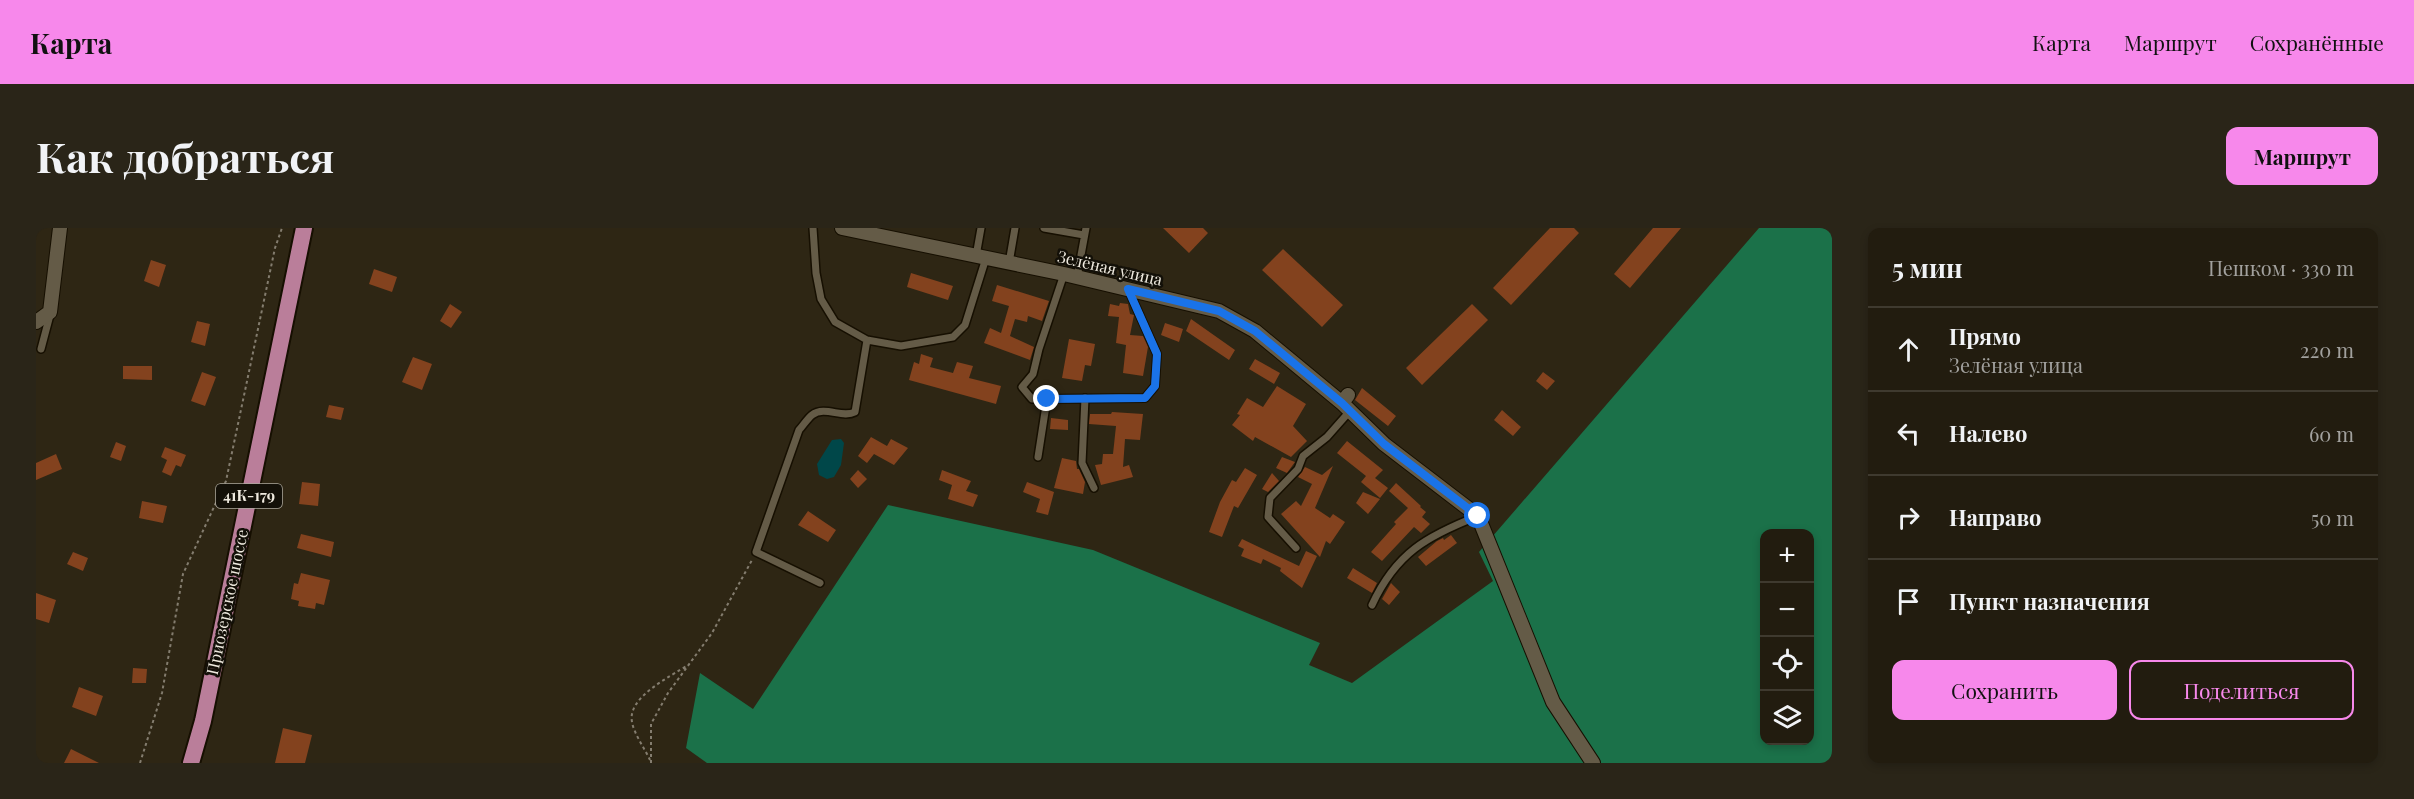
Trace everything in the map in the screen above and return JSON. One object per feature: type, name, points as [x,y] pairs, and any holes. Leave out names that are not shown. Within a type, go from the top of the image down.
[{"type":"main road","name":"Приозерское шоссе","points":[[191,763],[203,721],[304,228]]},
{"type":"street","points":[[36,322],[50,312],[60,228]]},
{"type":"street","name":"Зелёная улица","points":[[842,228],[890,233],[981,257],[1219,311],[1255,331],[1347,403],[1384,444],[1478,516]]},
{"type":"street","points":[[1478,516],[1553,702],[1593,763]]},
{"type":"lane","points":[[813,228],[816,273],[821,299],[835,322],[867,340],[901,346],[953,337],[964,325],[981,257],[981,228]]},
{"type":"lane","points":[[1009,263],[1015,228]]},
{"type":"lane","points":[[1044,228],[1085,232],[1071,276],[1039,349],[1034,374],[1022,387],[1032,399],[1145,398],[1155,386],[1157,354],[1128,289]]},
{"type":"lane","points":[[41,349],[50,312]]},
{"type":"lane","points":[[820,583],[756,552],[799,430],[812,414],[823,411],[849,415],[855,412],[867,340]]},
{"type":"lane","points":[[1085,398],[1082,463],[1094,488]]},
{"type":"lane","points":[[1038,457],[1047,399]]},
{"type":"lane","points":[[1296,548],[1268,517],[1270,498],[1298,470],[1303,456],[1327,437],[1347,403]]},
{"type":"lane","points":[[1372,605],[1383,580],[1406,554],[1447,528],[1478,516]]},
{"type":"path","points":[[140,763],[162,693],[183,574],[226,481],[275,248],[282,228]]},
{"type":"path","points":[[651,763],[651,724],[668,693],[712,633],[756,552]]},
{"type":"path","points":[[651,763],[632,722],[633,708],[641,697],[690,663]]},
{"type":"green space","points":[[1759,228],[1832,228],[1832,763],[707,763],[686,748],[700,673],[753,709],[888,505],[1093,550],[1320,643],[1309,665],[1352,683],[1493,581],[1479,552]]},
{"type":"water","points":[[841,439],[844,443],[841,465],[834,477],[827,479],[819,475],[817,464],[832,440]]},
{"type":"building","points":[[1163,228],[1203,228],[1208,233],[1189,253]]},
{"type":"building","points":[[1550,228],[1574,228],[1579,233],[1511,305],[1493,288]]},
{"type":"building","points":[[1653,228],[1681,228],[1630,288],[1614,274]]},
{"type":"building","points":[[1283,249],[1343,305],[1322,327],[1262,270]]},
{"type":"building","points":[[151,260],[166,265],[159,287],[144,281]]},
{"type":"building","points":[[374,269],[397,277],[392,292],[369,284]]},
{"type":"building","points":[[911,273],[953,286],[948,300],[907,287]]},
{"type":"building","points":[[997,285],[1049,301],[1042,321],[1028,316],[1027,322],[1015,319],[1010,336],[1034,347],[1030,360],[984,343],[990,328],[1001,333],[1009,306],[992,301]]},
{"type":"building","points":[[1120,303],[1128,304],[1130,314],[1134,315],[1130,335],[1143,336],[1148,347],[1143,376],[1123,373],[1126,345],[1116,343],[1119,317],[1108,316],[1110,304],[1119,306]]},
{"type":"building","points":[[450,304],[462,312],[451,328],[440,321]]},
{"type":"building","points":[[1472,304],[1488,320],[1422,385],[1406,368]]},
{"type":"building","points":[[1191,319],[1235,350],[1229,360],[1186,331]]},
{"type":"building","points":[[197,321],[210,324],[205,346],[191,342]]},
{"type":"building","points":[[1165,323],[1183,329],[1179,342],[1161,335]]},
{"type":"building","points":[[1069,339],[1095,344],[1091,366],[1085,365],[1082,381],[1062,378]]},
{"type":"building","points":[[921,354],[933,358],[930,367],[953,373],[957,362],[973,366],[969,378],[1001,386],[996,404],[909,380],[914,362],[919,364]]},
{"type":"building","points":[[413,357],[432,364],[422,390],[402,382]]},
{"type":"building","points":[[1255,359],[1280,373],[1274,384],[1249,369]]},
{"type":"building","points":[[123,366],[152,366],[152,380],[123,379]]},
{"type":"building","points":[[202,372],[216,377],[205,406],[191,401]]},
{"type":"building","points":[[1543,372],[1555,381],[1547,390],[1536,381]]},
{"type":"building","points":[[1277,386],[1306,404],[1293,426],[1307,441],[1291,457],[1255,437],[1253,441],[1232,425],[1240,415],[1237,414],[1247,398],[1263,407]]},
{"type":"building","points":[[1362,388],[1396,416],[1388,426],[1355,400]]},
{"type":"building","points":[[329,405],[344,408],[341,420],[326,417]]},
{"type":"building","points":[[1502,410],[1521,427],[1513,436],[1494,420]]},
{"type":"building","points":[[1112,412],[1143,414],[1140,440],[1125,439],[1123,467],[1129,465],[1133,477],[1101,485],[1095,465],[1102,464],[1103,454],[1113,454],[1116,426],[1089,424],[1090,414],[1111,414]]},
{"type":"building","points":[[1051,418],[1068,420],[1068,430],[1050,429]]},
{"type":"building","points":[[871,437],[887,446],[891,439],[908,448],[894,465],[874,454],[867,463],[858,456]]},
{"type":"building","points":[[1347,441],[1383,470],[1375,478],[1388,488],[1380,498],[1361,482],[1366,476],[1337,453]]},
{"type":"building","points":[[116,442],[126,446],[121,461],[110,457]]},
{"type":"building","points":[[165,447],[186,455],[181,467],[176,465],[171,476],[162,472],[167,460],[161,457]]},
{"type":"building","points":[[56,454],[62,469],[36,480],[36,463]]},
{"type":"building","points":[[1282,457],[1295,462],[1287,473],[1276,468]]},
{"type":"building","points":[[1062,458],[1076,461],[1077,469],[1085,482],[1083,494],[1054,488]]},
{"type":"building","points":[[1333,466],[1315,508],[1330,518],[1333,514],[1345,522],[1330,544],[1326,541],[1320,557],[1281,514],[1296,501],[1301,506],[1312,484],[1298,477],[1305,467],[1322,475]]},
{"type":"building","points":[[1245,468],[1257,475],[1238,508],[1234,506],[1222,537],[1209,532],[1220,502],[1232,480],[1236,482]]},
{"type":"building","points":[[858,470],[867,479],[858,488],[850,479]]},
{"type":"building","points":[[942,470],[971,481],[966,491],[978,495],[973,507],[948,499],[952,485],[939,480]]},
{"type":"building","points":[[1272,473],[1279,481],[1268,492],[1262,489]]},
{"type":"building","points":[[302,482],[320,484],[318,506],[299,504]]},
{"type":"building","points":[[1027,482],[1054,492],[1048,515],[1036,512],[1040,499],[1023,492]]},
{"type":"building","points":[[1396,483],[1426,512],[1422,517],[1430,524],[1421,533],[1414,527],[1382,561],[1371,552],[1408,508],[1389,491]]},
{"type":"building","points":[[1363,492],[1380,499],[1368,514],[1356,503]]},
{"type":"building","points":[[142,501],[167,506],[163,523],[139,518]]},
{"type":"building","points":[[808,511],[836,530],[828,542],[798,525]]},
{"type":"building","points":[[301,534],[334,542],[331,557],[297,548]]},
{"type":"building","points":[[1451,535],[1457,543],[1426,566],[1418,557],[1437,541],[1443,538],[1444,540]]},
{"type":"building","points":[[1242,539],[1299,566],[1306,551],[1317,556],[1302,588],[1280,571],[1281,568],[1263,559],[1261,564],[1241,556],[1244,549],[1238,546]]},
{"type":"building","points":[[73,552],[88,558],[83,571],[67,564]]},
{"type":"building","points":[[1353,568],[1377,583],[1372,593],[1347,578]]},
{"type":"building","points":[[301,573],[330,580],[324,605],[316,603],[315,609],[298,606],[299,601],[291,599],[294,583],[298,584]]},
{"type":"building","points":[[1391,583],[1400,592],[1389,605],[1382,599]]},
{"type":"building","points":[[36,593],[56,600],[49,623],[36,619]]},
{"type":"building","points":[[133,668],[147,669],[146,683],[132,683]]},
{"type":"building","points":[[79,687],[103,696],[96,716],[72,707]]},
{"type":"building","points":[[283,728],[312,735],[305,763],[275,763]]},
{"type":"building","points":[[71,749],[99,763],[64,763]]},
{"type":"route","points":[[1047,399],[1145,398],[1155,386],[1157,354],[1128,289],[1183,301],[1219,311],[1255,331],[1342,403],[1384,444],[1478,516]]}]
